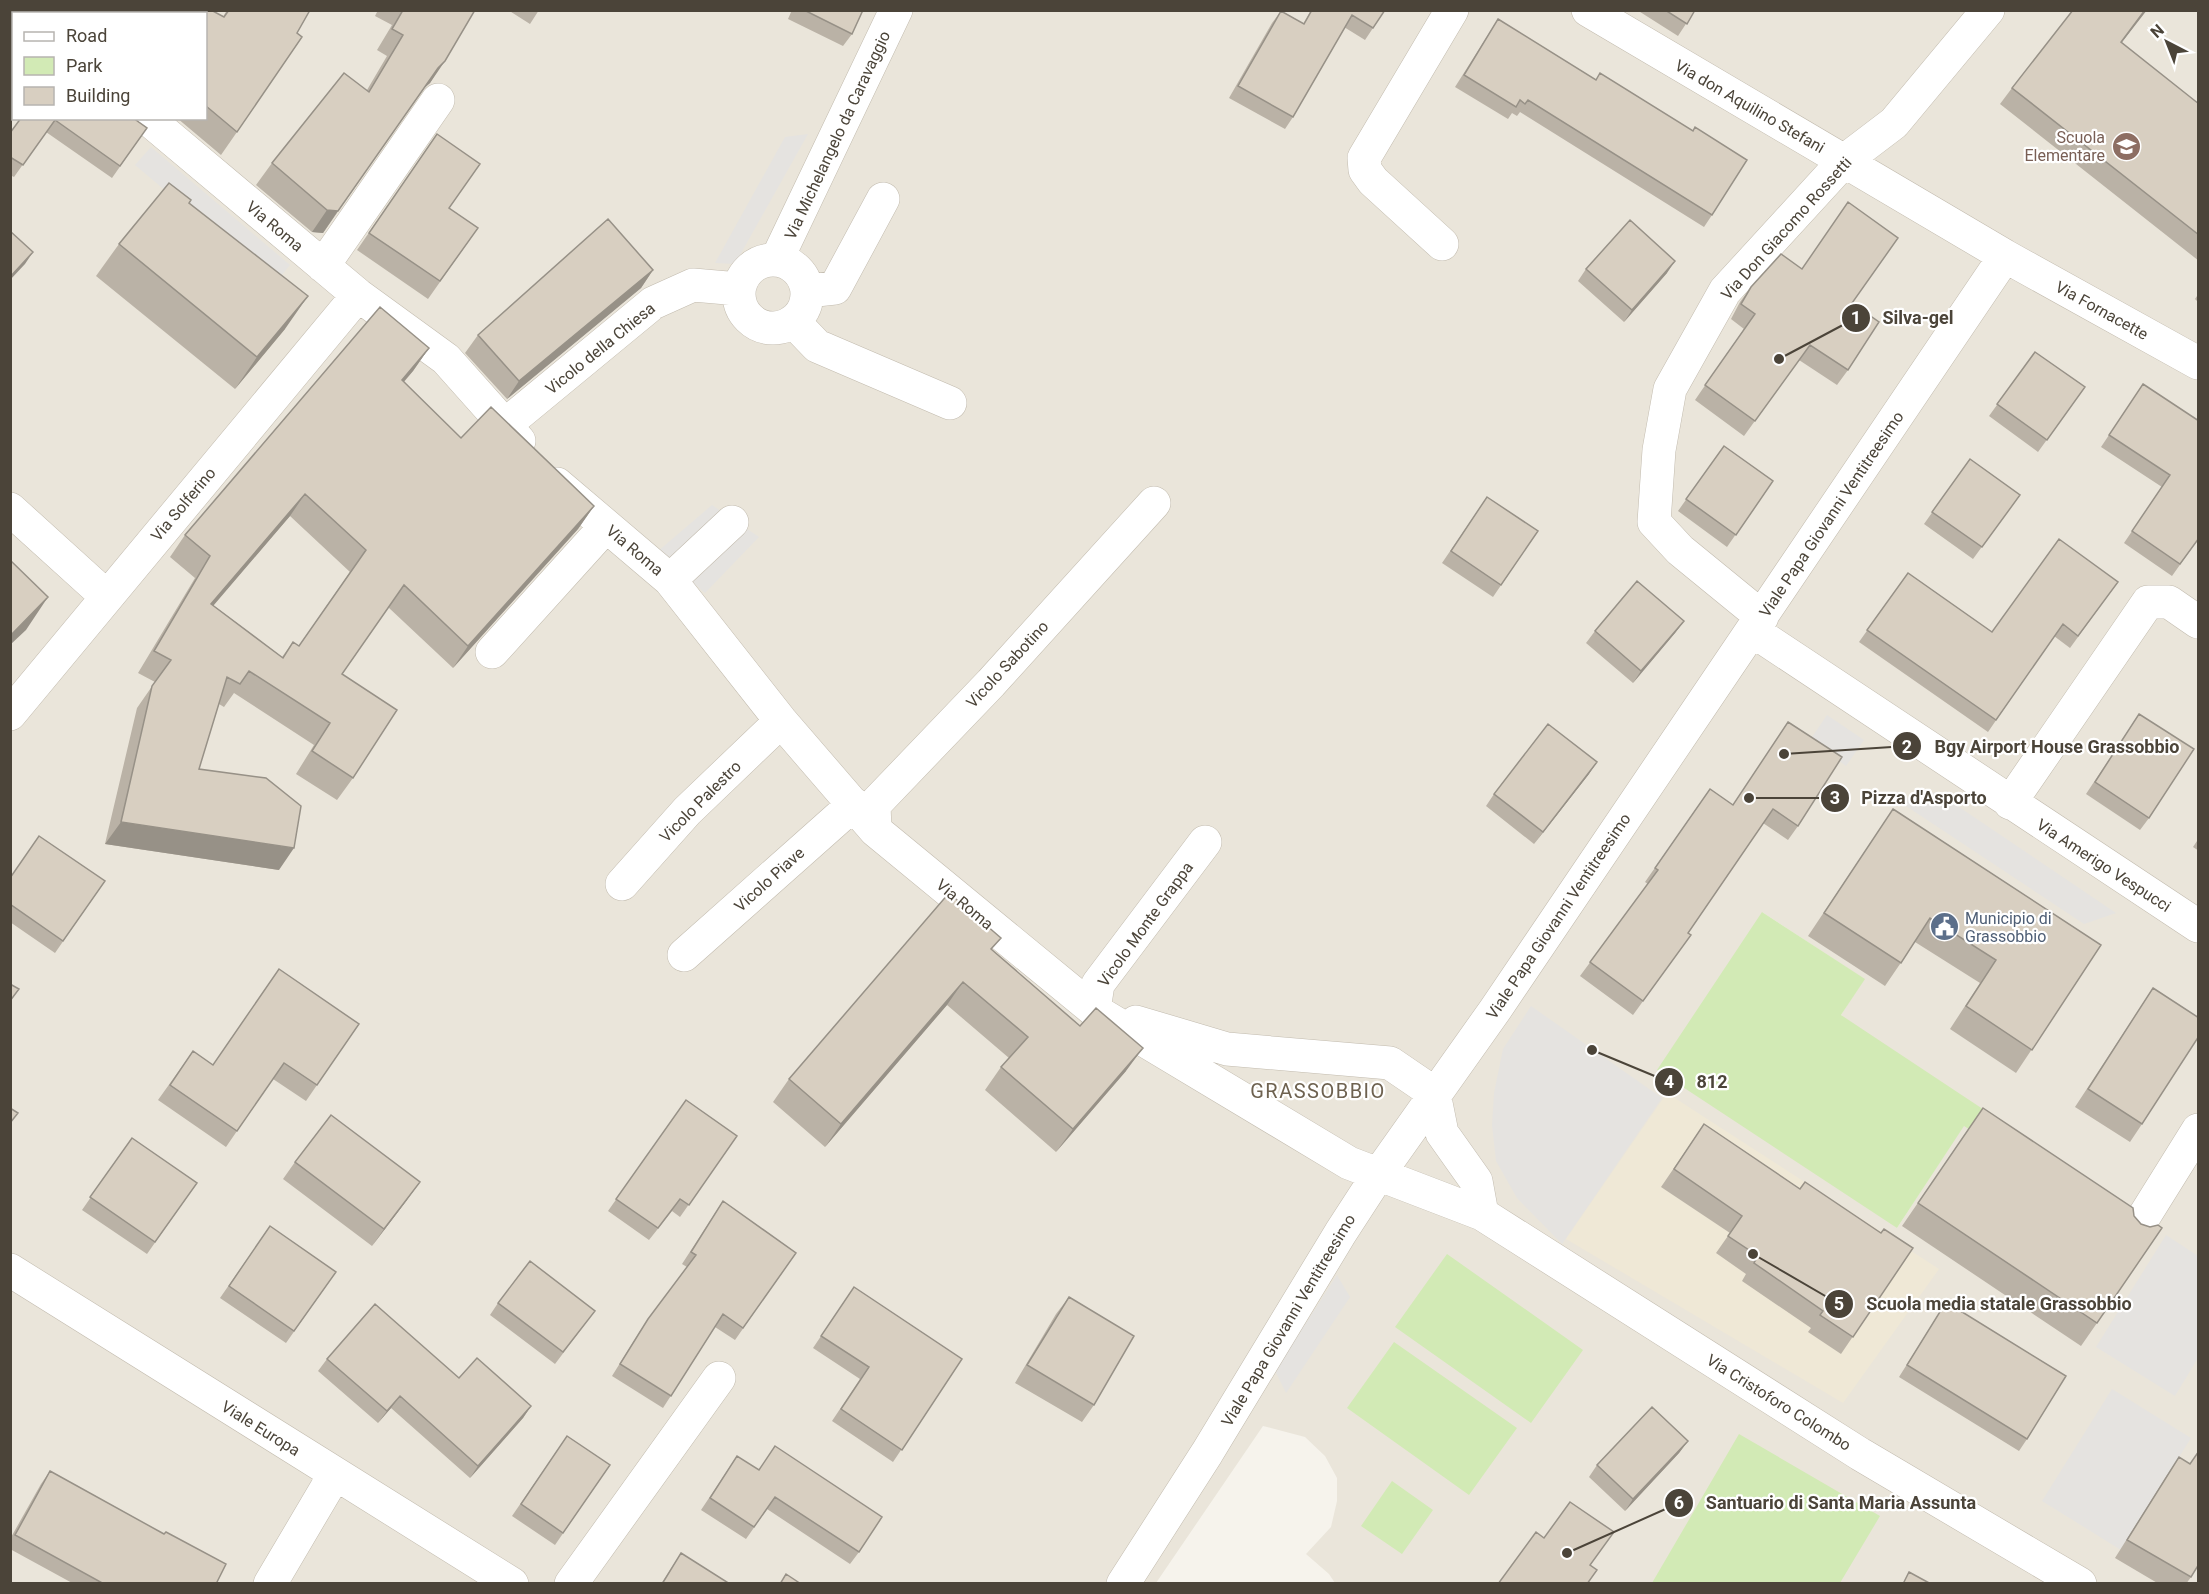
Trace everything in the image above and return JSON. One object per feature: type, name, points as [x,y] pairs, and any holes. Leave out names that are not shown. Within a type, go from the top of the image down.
[{"type":"street","name":"Via Michelangelo da Caravaggio","points":[[777,260],[896,10]]},
{"type":"street","points":[[1442,244],[1373,181],[1365,170],[1364,158],[1452,10]]},
{"type":"street","name":"Via don Aquilino Stefani","points":[[1588,10],[2005,256]]},
{"type":"street","name":"Via Don Giacomo Rossetti","points":[[1757,624],[1654,522],[1659,450],[1670,389],[1725,291],[1844,161],[1894,123],[1988,10]]},
{"type":"street","points":[[323,266],[438,100]]},
{"type":"street","name":"Via Roma","points":[[149,120],[358,295],[446,359],[560,487],[670,580],[782,721],[875,830],[1094,1010],[1340,1157],[1378,1175]]},
{"type":"street","points":[[739,289],[743,311],[760,325],[771,328],[793,321],[806,303],[807,291],[835,288],[883,199]]},
{"type":"street","name":"Via Fornacette","points":[[2005,256],[2199,363]]},
{"type":"street","name":"Viale Papa Giovanni Ventitreesimo","points":[[1123,1584],[1207,1453],[1378,1175],[1495,1010],[2005,256]]},
{"type":"street","name":"Via Michelangelo da Caravaggio","points":[[739,289],[748,270],[757,264],[777,260],[798,270],[807,291]]},
{"type":"street","name":"Vicolo della Chiesa","points":[[505,425],[653,303],[693,285],[739,289]]},
{"type":"street","name":"Via Solferino","points":[[10,714],[105,596],[358,295]]},
{"type":"street","points":[[793,321],[817,346],[950,403]]},
{"type":"street","name":"Vicolo Sabotino","points":[[875,830],[874,805],[991,683],[1154,503]]},
{"type":"street","points":[[10,509],[105,596]]},
{"type":"street","points":[[670,580],[732,522]]},
{"type":"street","points":[[492,652],[606,526]]},
{"type":"street","points":[[2010,803],[2148,602],[2169,602],[2199,622]]},
{"type":"street","name":"Via Amerigo Vespucci","points":[[1757,624],[2010,803],[2199,926]]},
{"type":"street","name":"Vicolo Palestro","points":[[622,884],[687,811],[782,721]]},
{"type":"street","name":"Vicolo Piave","points":[[684,954],[854,804]]},
{"type":"street","name":"Vicolo Monte Grappa","points":[[1094,1010],[1098,984],[1205,842]]},
{"type":"street","name":"Via Roma","points":[[1094,1010],[1227,1049],[1390,1063],[1434,1093]]},
{"type":"street","points":[[1434,1093],[1442,1133],[1476,1181],[1482,1214]]},
{"type":"street","points":[[2135,1231],[2199,1130]]},
{"type":"street","name":"Via Cristoforo Colombo","points":[[1378,1175],[1482,1214],[1860,1454],[2080,1584]]},
{"type":"street","name":"Viale Europa","points":[[10,1270],[512,1584]]},
{"type":"street","points":[[571,1584],[719,1378]]},
{"type":"street","points":[[270,1584],[335,1474]]},
{"type":"shaded area","points":[[11,11],[2198,11],[2198,1583],[1335,1583],[1329,1574],[1306,1554],[1331,1527],[1337,1501],[1337,1478],[1325,1456],[1305,1437],[1263,1426],[1156,1583],[11,1584]],"holes":[[[1762,912],[1864,979],[1841,1015],[1964,1125],[1897,1228]]]},
{"type":"shaded area","points":[[808,134],[735,264],[715,263],[785,137]]},
{"type":"shaded area","points":[[151,147],[290,265],[275,283],[135,165]]},
{"type":"shaded area","points":[[712,505],[759,537],[705,593],[657,552]]},
{"type":"shaded area","points":[[1827,715],[1864,740],[1846,766],[1810,740]]},
{"type":"shaded area","points":[[1936,792],[2116,913],[2084,924],[1897,800]]},
{"type":"shaded area","points":[[1531,1006],[1662,1098],[1562,1244],[1517,1198],[1496,1161],[1492,1125],[1494,1093],[1503,1049]]},
{"type":"shaded area","points":[[1667,1093],[1939,1269],[1843,1403],[1566,1239]]},
{"type":"shaded area","points":[[2166,1235],[2198,1256],[2198,1358],[2175,1396],[2096,1347]]},
{"type":"shaded area","points":[[1337,1275],[1350,1297],[1286,1393],[1275,1371]]},
{"type":"shaded area","points":[[2112,1389],[2191,1438],[2121,1550],[2042,1501]]},
{"type":"green space","points":[[1762,912],[1865,979],[1841,1015],[2016,1131],[2003,1151],[1964,1126],[1897,1228],[1657,1070]]},
{"type":"green space","points":[[1447,1254],[1583,1350],[1531,1423],[1395,1327]]},
{"type":"green space","points":[[1394,1342],[1517,1428],[1469,1495],[1347,1408]]},
{"type":"green space","points":[[1739,1434],[1880,1516],[1840,1583],[1652,1583]]},
{"type":"green space","points":[[1392,1481],[1433,1510],[1402,1554],[1361,1526]]},
{"type":"building","points":[[199,10],[211,10],[224,17],[229,10],[310,10],[297,33],[302,37],[237,132],[207,107],[207,12],[198,12]]},
{"type":"building","points":[[403,10],[475,10],[445,61],[338,211],[327,210],[272,163],[344,73],[369,92],[403,35],[392,29]]},
{"type":"building","points":[[804,10],[863,10],[852,34]]},
{"type":"building","points":[[1312,10],[1385,10],[1373,28],[1352,15],[1293,117],[1238,86],[1281,11],[1304,24]]},
{"type":"building","points":[[1665,10],[1695,10],[1687,24]]},
{"type":"building","name":"Scuola Elementare","points":[[2073,10],[2145,10],[2121,42],[2199,104],[2199,235],[2012,88]]},
{"type":"building","points":[[1498,19],[1596,80],[1600,73],[1693,131],[1695,127],[1747,160],[1712,215],[1528,100],[1525,104],[1520,100],[1516,107],[1464,75]]},
{"type":"building","points":[[20,120],[55,120],[23,165],[10,157],[10,133]]},
{"type":"building","points":[[55,120],[136,120],[147,128],[120,166]]},
{"type":"building","points":[[437,134],[480,164],[449,208],[478,228],[440,281],[369,233]]},
{"type":"building","points":[[169,183],[191,200],[189,203],[308,296],[257,357],[119,244]]},
{"type":"building","points":[[1848,202],[1898,238],[1852,303],[1879,322],[1848,370],[1810,345],[1755,421],[1705,385],[1755,314],[1741,304],[1751,287],[1781,254],[1802,269]]},
{"type":"building","points":[[608,219],[653,270],[519,381],[478,335]]},
{"type":"building","points":[[1630,220],[1675,261],[1632,310],[1586,269]]},
{"type":"building","points":[[10,231],[33,252],[10,277]]},
{"type":"building","points":[[380,307],[429,348],[402,380],[461,438],[491,407],[594,506],[468,646],[404,585],[342,674],[397,710],[353,778],[312,751],[330,723],[249,671],[240,684],[227,677],[199,769],[266,778],[301,806],[294,848],[121,822],[152,686],[171,660],[154,651],[210,556],[185,535]],"holes":[[[305,494],[366,550],[299,646],[293,642],[283,658],[211,604]]]},
{"type":"building","points":[[2035,352],[2085,387],[2047,440],[1997,404]]},
{"type":"building","points":[[2143,384],[2199,421],[2199,538],[2180,564],[2132,531],[2170,475],[2109,435]]},
{"type":"building","points":[[1724,446],[1773,481],[1736,535],[1686,499]]},
{"type":"building","points":[[1970,459],[2020,495],[1982,547],[1932,512]]},
{"type":"building","points":[[1487,497],[1538,531],[1501,585],[1451,551]]},
{"type":"building","points":[[2059,539],[2118,582],[2078,636],[2063,624],[1996,720],[1867,630],[1908,573],[1992,632]]},
{"type":"building","points":[[10,560],[48,597],[10,636]]},
{"type":"building","points":[[1637,581],[1684,621],[1641,671],[1595,631]]},
{"type":"building","points":[[2139,714],[2194,749],[2149,818],[2095,782]]},
{"type":"building","points":[[1788,722],[1842,757],[1798,826],[1773,809],[1688,933],[1691,935],[1643,1001],[1590,962],[1658,870],[1655,868],[1710,789],[1733,805]]},
{"type":"building","points":[[1548,724],[1597,762],[1543,832],[1494,794]]},
{"type":"building","points":[[1893,809],[2101,945],[2032,1050],[1966,1006],[1996,960],[1930,918],[1901,963],[1824,913]]},
{"type":"building","points":[[39,836],[105,881],[63,941],[10,904],[10,878]]},
{"type":"building","points":[[949,893],[1001,938],[991,949],[1080,1026],[1096,1008],[1143,1048],[1073,1129],[1001,1067],[1028,1037],[963,982],[841,1124],[789,1079]]},
{"type":"building","points":[[279,969],[359,1024],[317,1085],[284,1063],[237,1131],[170,1085],[193,1051],[213,1065]]},
{"type":"building","points":[[10,984],[19,989],[10,1001]]},
{"type":"building","points":[[2153,988],[2199,1018],[2199,1036],[2142,1124],[2088,1089]]},
{"type":"building","points":[[686,1100],[737,1136],[689,1205],[680,1199],[658,1228],[616,1199]]},
{"type":"building","points":[[10,1108],[18,1113],[10,1123]]},
{"type":"building","points":[[1983,1108],[2133,1208],[2134,1216],[2141,1224],[2150,1227],[2158,1225],[2162,1228],[2097,1323],[1918,1203]]},
{"type":"building","points":[[331,1115],[420,1182],[384,1229],[295,1162]]},
{"type":"building","points":[[1704,1124],[1800,1189],[1805,1182],[1881,1233],[1884,1229],[1913,1248],[1853,1337],[1820,1315],[1823,1311],[1754,1263],[1758,1256],[1728,1236],[1742,1216],[1674,1169]]},
{"type":"building","points":[[132,1138],[197,1183],[155,1242],[90,1197]]},
{"type":"building","points":[[723,1201],[796,1253],[743,1328],[723,1314],[671,1396],[620,1364],[648,1319],[696,1255],[691,1252]]},
{"type":"building","points":[[270,1226],[336,1272],[294,1331],[229,1286]]},
{"type":"building","points":[[530,1261],[595,1311],[563,1352],[498,1303]]},
{"type":"building","points":[[854,1287],[962,1359],[902,1450],[841,1409],[869,1367],[821,1336]]},
{"type":"building","points":[[1069,1297],[1134,1336],[1094,1405],[1027,1365]]},
{"type":"building","points":[[1946,1302],[2066,1376],[2027,1439],[1907,1365]]},
{"type":"building","points":[[375,1304],[459,1378],[477,1358],[531,1406],[478,1466],[400,1396],[387,1411],[327,1359]]},
{"type":"building","points":[[1652,1407],[1688,1441],[1633,1499],[1597,1465]]},
{"type":"building","points":[[567,1436],[610,1465],[563,1533],[521,1504]]},
{"type":"building","points":[[775,1446],[882,1517],[859,1552],[775,1497],[754,1527],[710,1498],[737,1456],[759,1470]]},
{"type":"building","points":[[2199,1451],[2199,1564],[2191,1577],[2127,1540],[2179,1457],[2190,1464]]},
{"type":"building","points":[[50,1471],[164,1534],[166,1532],[226,1564],[216,1584],[104,1584],[15,1535]]},
{"type":"building","points":[[1570,1502],[1614,1532],[1590,1565],[1597,1570],[1587,1584],[1498,1584],[1536,1532],[1544,1538]]},
{"type":"building","points":[[681,1553],[730,1584],[662,1584]]},
{"type":"building","points":[[1909,1572],[1931,1584],[1903,1584]]},
{"type":"building","points":[[786,1574],[801,1584],[780,1584]]},
{"type":"place","name":"Scuola Elementare","points":[[2126,146]]},
{"type":"place","name":"Silva-gel","points":[[1779,359]]},
{"type":"place","name":"Bgy Airport House Grassobbio","points":[[1784,754]]},
{"type":"place","name":"Pizza d'Asporto","points":[[1749,798]]},
{"type":"place","name":"Municipio di Grassobbio","points":[[1944,927]]},
{"type":"place","name":"812","points":[[1592,1050]]},
{"type":"place","name":"Scuola media statale Grassobbio","points":[[1753,1254]]},
{"type":"place","name":"Santuario di Santa Maria Assunta","points":[[1567,1553]]},
{"type":"district","name":"GRASSOBBIO","points":[[1318,1091]]}]
